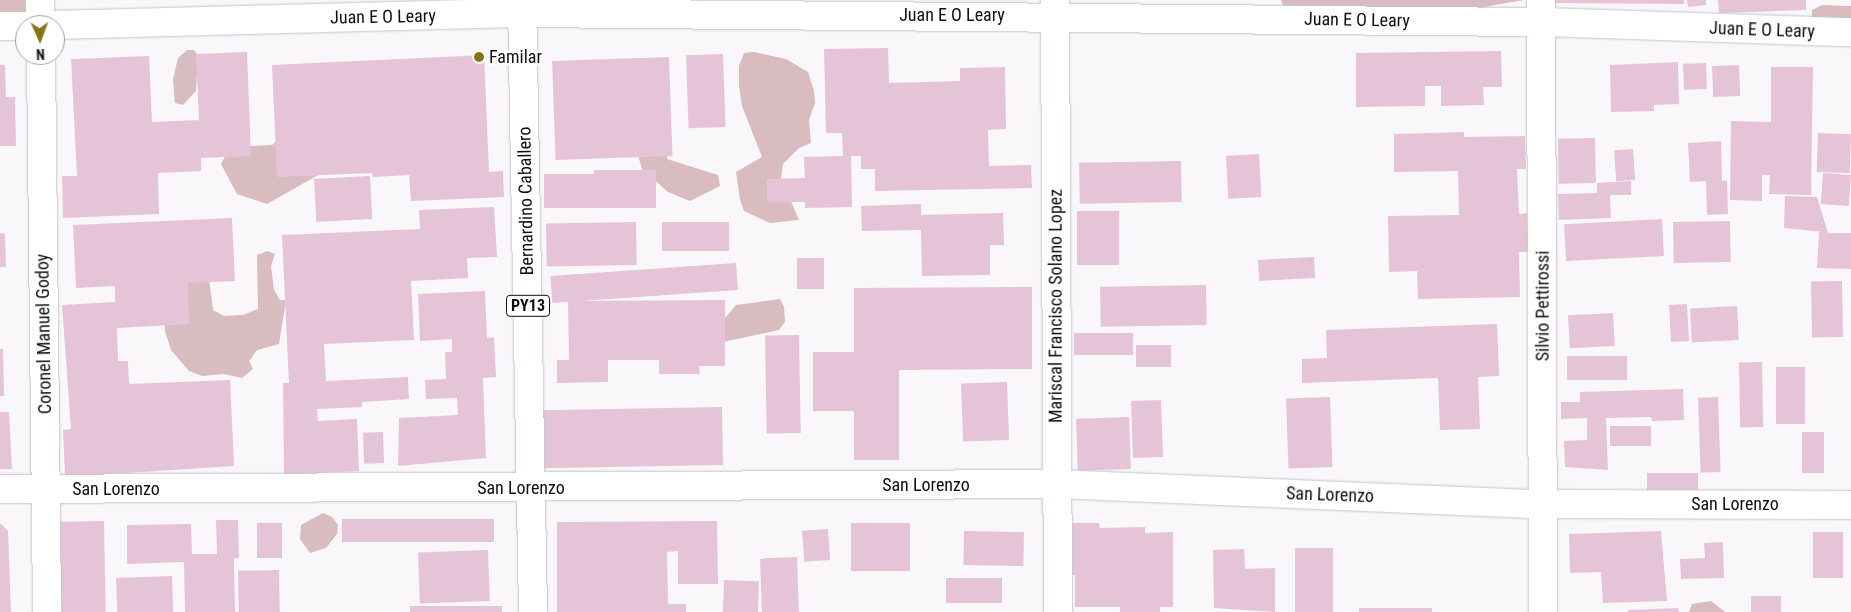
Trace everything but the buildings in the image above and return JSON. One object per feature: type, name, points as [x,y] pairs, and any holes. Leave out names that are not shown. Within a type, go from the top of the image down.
[{"type":"main road","points":[[40,0],[40,15]]},
{"type":"main road","name":"Juan E O Leary","points":[[65,25],[522,7],[1055,8],[1542,11],[1851,32]]},
{"type":"main road","name":"Bernardino Caballero","points":[[522,7],[533,612]]},
{"type":"main road","name":"Mariscal Francisco Solano Lopez","points":[[1055,8],[1058,612]]},
{"type":"main road","name":"Silvio Pettirossi","points":[[1542,11],[1543,612]]},
{"type":"main road","points":[[0,26],[15,26]]},
{"type":"main road","name":"Coronel Manuel Godoy","points":[[40,65],[47,612]]},
{"type":"main road","name":"San Lorenzo","points":[[0,489],[532,488],[1056,484],[1543,504],[1851,505]]},
{"type":"shaded area","points":[[0,0],[34,0],[31,12],[0,20]]},
{"type":"shaded area","points":[[1281,0],[1524,0],[1460,11],[1284,9]]},
{"type":"shaded area","points":[[1822,5],[1851,6],[1851,29],[1811,28],[1812,10]]},
{"type":"shaded area","points":[[187,50],[194,50],[198,55],[196,91],[183,105],[175,103],[173,79],[178,58]]},
{"type":"shaded area","points":[[754,52],[786,59],[808,72],[814,91],[815,103],[809,120],[811,143],[799,148],[783,164],[781,178],[799,220],[770,223],[744,211],[740,200],[736,172],[762,157],[742,106],[739,86],[739,66],[744,53]]},
{"type":"shaded area","points":[[283,135],[320,174],[267,204],[237,194],[221,164],[230,147],[272,145]]},
{"type":"shaded area","points":[[667,137],[667,159],[718,175],[720,186],[690,201],[668,192],[642,169],[638,155]]},
{"type":"shaded area","points":[[267,251],[275,254],[271,266],[274,290],[280,300],[286,300],[279,344],[257,350],[249,361],[253,369],[242,378],[224,374],[202,376],[189,371],[171,350],[165,331],[164,308],[181,283],[209,278],[213,310],[224,316],[243,315],[258,309],[257,255]]},
{"type":"shaded area","points":[[780,299],[784,307],[785,322],[779,330],[723,342],[719,325],[736,305]]},
{"type":"shaded area","points":[[323,513],[332,517],[338,525],[337,534],[326,548],[310,553],[300,539],[301,525]]},
{"type":"shaded area","points":[[1711,601],[1725,612],[1689,612],[1692,604]]},
{"type":"place","name":"Familar","points":[[479,57]]}]
